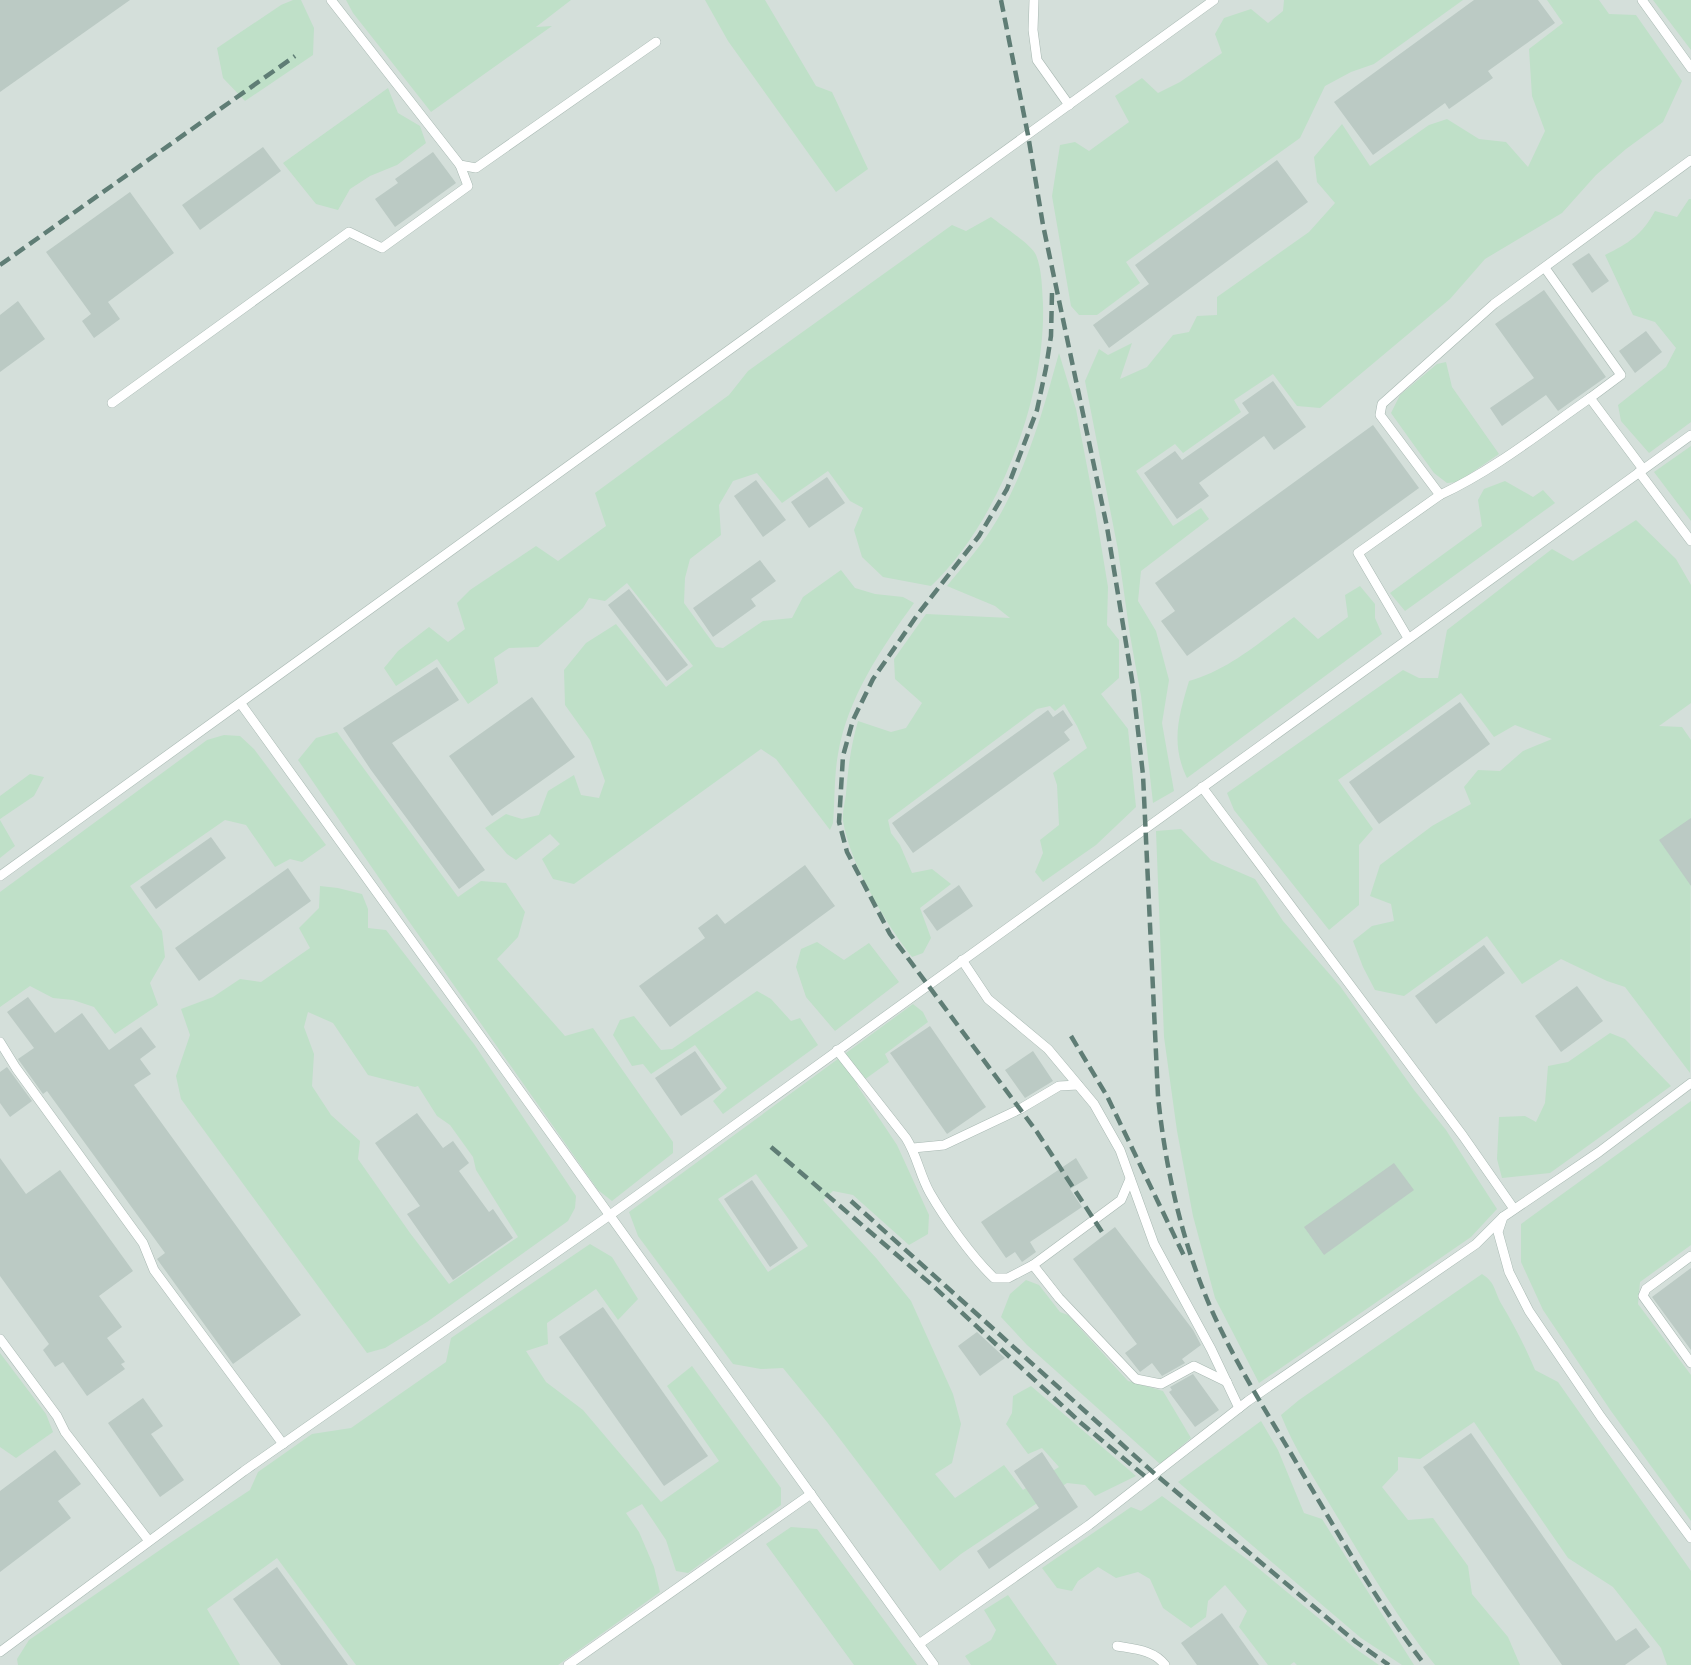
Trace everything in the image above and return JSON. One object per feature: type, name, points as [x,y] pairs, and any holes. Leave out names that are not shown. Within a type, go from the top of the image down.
[{"type":"lane","points":[[112,403],[349,232],[382,248],[468,186],[460,165],[331,0]]},
{"type":"lane","points":[[1034,0],[1033,30],[1036,60],[1069,105]]},
{"type":"lane","points":[[0,876],[1214,0]]},
{"type":"lane","points":[[1642,0],[1691,68]]},
{"type":"lane","points":[[460,165],[476,168],[656,42]]},
{"type":"lane","points":[[1440,495],[1380,415],[1382,404],[1494,304],[1691,160]]},
{"type":"lane","points":[[1408,638],[1358,553],[1440,495],[1465,483],[1506,457],[1622,375],[1545,267]]},
{"type":"lane","points":[[1590,398],[1691,541]]},
{"type":"lane","points":[[0,1652],[283,1444],[610,1215],[1691,435]]},
{"type":"lane","points":[[241,704],[934,1665]]},
{"type":"lane","points":[[1202,787],[1463,1136],[1514,1209]]},
{"type":"lane","points":[[962,960],[988,999],[1048,1049],[1094,1104],[1120,1150],[1154,1244],[1239,1408]]},
{"type":"lane","points":[[0,1042],[16,1068],[143,1244],[154,1270],[283,1444]]},
{"type":"lane","points":[[837,1050],[913,1148],[929,1192],[980,1265],[994,1278],[1008,1278],[1033,1265],[1121,1200],[1130,1179]]},
{"type":"lane","points":[[919,1644],[1089,1525],[1239,1408],[1476,1244],[1503,1217],[1599,1152],[1691,1083]]},
{"type":"lane","points":[[913,1148],[944,1145],[1020,1109],[1059,1086],[1078,1085]]},
{"type":"lane","points":[[1503,1217],[1498,1232],[1509,1272],[1529,1311],[1601,1417],[1691,1538]]},
{"type":"lane","points":[[1691,1256],[1646,1289],[1643,1296],[1691,1363]]},
{"type":"lane","points":[[1033,1265],[1059,1298],[1136,1379],[1161,1384],[1194,1366],[1227,1382]]},
{"type":"lane","points":[[0,1339],[57,1416],[65,1432],[149,1541]]},
{"type":"lane","points":[[568,1665],[810,1494]]},
{"type":"lane","points":[[1117,1646],[1145,1651],[1160,1659],[1165,1665]]},
{"type":"shaded area","points":[[0,0],[1691,0],[1691,1665],[0,1665]]},
{"type":"green space","points":[[293,0],[301,0],[314,28],[313,55],[245,101],[223,78],[217,48],[281,5]]},
{"type":"green space","points":[[346,0],[571,0],[536,27],[552,26],[431,112],[353,13]]},
{"type":"green space","points":[[705,0],[765,0],[816,86],[832,92],[868,169],[836,192],[728,41]]},
{"type":"green space","points":[[1284,0],[1463,0],[1374,64],[1351,72],[1325,86],[1300,138],[1126,262],[1140,283],[1097,315],[1079,315],[1071,306],[1052,196],[1060,145],[1075,142],[1089,151],[1129,122],[1115,96],[1142,78],[1158,93],[1180,82],[1222,53],[1215,34],[1224,18],[1251,9],[1268,23],[1283,11]]},
{"type":"green space","points":[[1547,0],[1599,0],[1609,14],[1636,15],[1682,81],[1663,122],[1596,175],[1562,213],[1485,259],[1450,299],[1320,408],[1297,406],[1273,374],[1234,400],[1241,412],[1183,453],[1175,444],[1136,471],[1173,526],[1201,508],[1209,519],[1141,571],[1138,601],[1156,631],[1169,680],[1162,723],[1174,791],[1153,803],[1141,696],[1118,550],[1085,381],[1099,349],[1108,355],[1132,343],[1120,379],[1147,367],[1173,335],[1189,332],[1197,316],[1217,315],[1217,297],[1309,232],[1335,203],[1317,182],[1314,157],[1342,124],[1370,166],[1429,125],[1447,119],[1479,139],[1506,142],[1528,167],[1545,131],[1532,96],[1529,49],[1563,23]]},
{"type":"green space","points":[[1653,0],[1691,0],[1691,50]]},
{"type":"green space","points":[[388,88],[398,113],[420,126],[426,143],[397,165],[370,176],[350,189],[338,210],[316,204],[283,163]]},
{"type":"green space","points":[[1691,199],[1691,422],[1649,453],[1621,421],[1618,405],[1666,367],[1676,348],[1655,322],[1633,315],[1605,255],[1634,238],[1655,211],[1677,217]]},
{"type":"green space","points":[[991,217],[1022,240],[1036,255],[1042,286],[1042,340],[1027,417],[1014,455],[978,528],[955,559],[931,586],[883,577],[862,557],[854,530],[863,508],[850,501],[828,471],[782,503],[757,473],[733,481],[719,505],[721,535],[690,559],[685,578],[684,603],[716,647],[723,648],[763,621],[792,618],[803,597],[841,570],[855,588],[875,594],[903,597],[914,603],[867,674],[849,713],[838,754],[833,823],[830,830],[776,759],[761,749],[574,884],[553,879],[542,859],[560,844],[550,834],[516,860],[507,854],[485,828],[506,814],[522,819],[539,815],[548,791],[574,775],[581,795],[599,798],[605,781],[590,740],[565,705],[564,670],[586,643],[616,624],[666,687],[693,666],[627,583],[605,601],[589,598],[583,608],[538,647],[509,648],[494,658],[498,683],[468,704],[437,659],[396,686],[384,668],[398,651],[429,627],[448,642],[465,629],[457,603],[470,590],[536,546],[558,561],[606,526],[595,493],[729,395],[748,371],[952,225],[966,231]]},
{"type":"green space","points":[[1059,353],[1076,409],[1095,508],[1108,587],[1107,625],[1119,640],[1119,678],[1101,694],[1128,729],[1136,807],[1096,845],[1043,882],[1035,872],[1043,853],[1040,840],[1059,825],[1057,785],[1053,773],[1087,748],[1064,704],[1055,711],[1050,706],[1037,709],[888,820],[891,833],[900,845],[912,873],[932,869],[951,884],[920,908],[931,938],[923,953],[912,957],[870,893],[853,856],[843,821],[850,757],[858,721],[891,732],[906,728],[922,703],[895,679],[894,659],[926,614],[1010,618],[995,606],[947,586],[986,537],[1008,500],[1033,439]]},
{"type":"green space","points":[[1446,362],[1452,387],[1499,454],[1458,482],[1447,483],[1434,473],[1391,413],[1400,395],[1437,364]]},
{"type":"green space","points":[[1691,446],[1691,521],[1654,472]]},
{"type":"green space","points":[[1505,481],[1533,497],[1543,490],[1555,503],[1405,611],[1390,593],[1482,526],[1478,500],[1484,489]]},
{"type":"green space","points":[[1636,520],[1676,559],[1691,585],[1691,703],[1659,726],[1682,727],[1691,740],[1690,1073],[1625,987],[1561,959],[1522,984],[1487,936],[1404,996],[1375,990],[1363,967],[1353,941],[1372,926],[1394,921],[1391,904],[1370,896],[1380,865],[1432,826],[1471,804],[1464,787],[1478,770],[1500,771],[1523,751],[1552,739],[1515,725],[1494,737],[1461,693],[1338,780],[1373,829],[1359,845],[1359,905],[1329,930],[1234,810],[1227,793],[1403,670],[1419,678],[1438,678],[1447,630],[1552,549],[1573,561]]},
{"type":"green space","points":[[1360,586],[1375,604],[1375,618],[1382,634],[1187,778],[1179,753],[1178,729],[1189,681],[1218,670],[1257,645],[1294,617],[1318,639],[1348,617],[1345,595]]},
{"type":"green space","points":[[337,732],[458,897],[481,881],[506,883],[525,912],[518,937],[497,959],[565,1036],[593,1028],[673,1142],[673,1153],[612,1201],[598,1190],[298,760],[316,738]]},
{"type":"green space","points":[[224,735],[240,736],[254,749],[326,845],[302,862],[290,859],[275,867],[246,825],[225,820],[130,886],[162,931],[165,957],[150,983],[158,1005],[115,1034],[94,1007],[73,1000],[53,998],[30,986],[0,1007],[0,892],[207,740]]},
{"type":"green space","points":[[30,774],[44,777],[34,796],[0,819],[0,796]]},
{"type":"green space","points":[[0,820],[15,846],[0,858]]},
{"type":"green space","points":[[1181,829],[1211,860],[1255,879],[1283,921],[1340,986],[1414,1090],[1446,1130],[1497,1209],[1471,1237],[1259,1383],[1215,1298],[1193,1216],[1177,1131],[1164,1037],[1156,831]]},
{"type":"green space","points":[[320,886],[362,894],[368,909],[368,928],[386,930],[474,1044],[576,1196],[575,1208],[568,1221],[427,1322],[385,1348],[367,1353],[181,1099],[176,1076],[190,1035],[181,1009],[213,997],[240,979],[261,982],[310,948],[299,928],[319,908]],"holes":[[[308,1012],[333,1023],[368,1075],[418,1086],[437,1116],[450,1125],[473,1157],[476,1170],[518,1237],[449,1284],[358,1159],[360,1141],[331,1115],[312,1086],[314,1054],[304,1027]]]},
{"type":"green space","points":[[817,942],[844,960],[869,943],[899,982],[835,1031],[806,997],[796,967],[801,949]]},
{"type":"green space","points":[[757,991],[771,999],[791,1021],[800,1018],[818,1045],[723,1114],[713,1101],[727,1088],[695,1045],[651,1074],[643,1064],[632,1066],[613,1035],[620,1020],[634,1016],[661,1050],[672,1049]]},
{"type":"green space","points":[[913,1004],[923,1012],[928,1022],[885,1054],[889,1062],[857,1085],[897,1145],[929,1215],[928,1234],[909,1245],[853,1195],[833,1191],[823,1200],[877,1259],[911,1301],[953,1394],[961,1424],[952,1463],[935,1474],[955,1498],[1004,1465],[1023,1490],[1059,1467],[1042,1448],[1028,1454],[1006,1424],[1012,1413],[1013,1396],[1031,1386],[1136,1476],[1095,1496],[1085,1485],[1067,1483],[961,1554],[940,1571],[783,1368],[761,1369],[733,1364],[638,1236],[629,1212]],"holes":[[[756,1174],[808,1246],[768,1272],[718,1199]]]},
{"type":"green space","points":[[1610,1033],[1625,1039],[1671,1086],[1550,1173],[1502,1178],[1497,1159],[1499,1117],[1525,1116],[1536,1122],[1545,1103],[1548,1066],[1568,1062]]},
{"type":"green space","points":[[1691,1101],[1691,1245],[1640,1282],[1638,1304],[1691,1375],[1691,1521],[1611,1411],[1543,1310],[1521,1262],[1521,1224]]},
{"type":"green space","points":[[590,1244],[612,1257],[638,1299],[618,1320],[596,1289],[547,1323],[548,1344],[526,1351],[546,1382],[583,1410],[661,1502],[719,1461],[667,1386],[692,1366],[781,1488],[781,1505],[688,1573],[676,1571],[666,1540],[642,1504],[626,1513],[639,1532],[654,1567],[660,1592],[558,1665],[356,1665],[277,1558],[207,1609],[240,1665],[18,1665],[17,1659],[29,1640],[250,1490],[258,1472],[312,1434],[351,1428],[446,1362],[451,1338]]},
{"type":"green space","points":[[1482,1274],[1492,1284],[1535,1370],[1558,1382],[1691,1571],[1691,1665],[1667,1665],[1661,1648],[1613,1587],[1568,1558],[1474,1422],[1420,1459],[1398,1457],[1398,1470],[1382,1487],[1408,1520],[1433,1518],[1468,1566],[1472,1594],[1508,1637],[1520,1665],[1435,1665],[1381,1588],[1298,1451],[1281,1415],[1299,1400]]},
{"type":"green space","points":[[1026,1280],[1039,1285],[1060,1312],[1068,1315],[1128,1381],[1163,1391],[1191,1438],[1160,1464],[1027,1345],[1001,1317],[1010,1294]]},
{"type":"green space","points":[[0,1353],[46,1414],[53,1432],[16,1458],[0,1447]]},
{"type":"green space","points":[[1261,1421],[1278,1450],[1304,1513],[1322,1519],[1414,1665],[1402,1665],[1361,1638],[1178,1482]]},
{"type":"green space","points":[[1162,1496],[1252,1563],[1356,1649],[1379,1665],[1297,1665],[1294,1662],[1290,1665],[1268,1665],[1239,1627],[1247,1611],[1225,1585],[1208,1601],[1206,1617],[1191,1628],[1163,1608],[1150,1579],[1138,1572],[1116,1578],[1098,1567],[1078,1581],[1072,1591],[1057,1588],[1042,1568],[1131,1507],[1141,1511]]},
{"type":"green space","points":[[791,1527],[817,1529],[917,1665],[854,1665],[766,1544]]},
{"type":"green space","points":[[1008,1595],[1057,1665],[971,1665],[965,1656],[991,1640],[996,1630],[984,1610]]},
{"type":"building","points":[[0,0],[130,0],[0,92]]},
{"type":"building","points":[[1474,0],[1538,0],[1555,23],[1488,71],[1493,78],[1449,109],[1445,103],[1373,155],[1334,102]]},
{"type":"building","points":[[263,147],[281,171],[200,230],[182,205]]},
{"type":"building","points":[[433,152],[456,183],[395,227],[375,199],[398,183],[395,179]]},
{"type":"building","points":[[1277,160],[1308,202],[1109,348],[1093,325],[1149,284],[1135,265]]},
{"type":"building","points":[[130,192],[174,253],[108,302],[120,319],[94,338],[82,321],[91,314],[46,252]]},
{"type":"building","points":[[1589,253],[1609,281],[1592,293],[1572,264]]},
{"type":"building","points":[[1544,290],[1606,377],[1558,411],[1546,395],[1502,426],[1490,408],[1534,378],[1495,324]]},
{"type":"building","points":[[18,301],[45,339],[0,372],[0,315]]},
{"type":"building","points":[[1646,331],[1662,352],[1635,373],[1619,351]]},
{"type":"building","points":[[1273,381],[1306,427],[1274,450],[1264,436],[1199,483],[1209,496],[1177,519],[1144,473],[1175,451],[1182,460],[1249,413],[1242,403]]},
{"type":"building","points":[[1373,425],[1419,488],[1187,656],[1161,621],[1175,611],[1155,583]]},
{"type":"building","points":[[827,477],[845,503],[809,528],[791,502]]},
{"type":"building","points":[[756,480],[786,520],[763,537],[734,496]]},
{"type":"building","points":[[760,560],[776,581],[751,599],[756,606],[713,637],[693,608]]},
{"type":"building","points":[[629,589],[688,665],[667,681],[608,605]]},
{"type":"building","points":[[437,667],[459,700],[392,743],[485,870],[459,889],[371,770],[343,728]]},
{"type":"building","points":[[532,697],[575,757],[492,816],[449,756]]},
{"type":"building","points":[[1460,702],[1490,744],[1379,824],[1349,782]]},
{"type":"building","points":[[1048,710],[1053,717],[1063,710],[1073,725],[1064,732],[1070,740],[913,853],[892,823]]},
{"type":"building","points":[[1691,818],[1691,886],[1659,840]]},
{"type":"building","points":[[211,837],[226,858],[156,909],[140,887]]},
{"type":"building","points":[[805,865],[835,906],[670,1027],[639,986],[705,938],[698,928],[717,914],[725,924]]},
{"type":"building","points":[[288,868],[311,901],[199,981],[175,948]]},
{"type":"building","points":[[959,885],[973,906],[937,931],[923,911]]},
{"type":"building","points":[[1484,945],[1505,973],[1436,1024],[1415,996]]},
{"type":"building","points":[[1577,986],[1603,1021],[1561,1052],[1535,1016]]},
{"type":"building","points":[[28,997],[55,1033],[82,1013],[109,1050],[141,1027],[156,1047],[140,1059],[151,1074],[134,1085],[301,1315],[233,1364],[157,1259],[165,1253],[47,1091],[43,1094],[18,1059],[34,1048],[7,1012]]},
{"type":"building","points":[[930,1026],[986,1107],[947,1134],[890,1053]]},
{"type":"building","points":[[695,1051],[721,1089],[681,1116],[655,1078]]},
{"type":"building","points":[[1033,1051],[1053,1081],[1025,1098],[1005,1070]]},
{"type":"building","points":[[7,1067],[32,1101],[10,1117],[0,1103],[0,1072]]},
{"type":"building","points":[[417,1113],[443,1148],[453,1141],[469,1163],[459,1171],[489,1212],[493,1209],[513,1238],[453,1280],[407,1214],[420,1206],[375,1143]]},
{"type":"building","points":[[0,1158],[26,1194],[60,1170],[133,1271],[99,1296],[122,1327],[107,1338],[125,1362],[121,1364],[125,1369],[87,1396],[63,1362],[55,1367],[43,1350],[49,1344],[0,1276]]},
{"type":"building","points":[[1076,1158],[1088,1178],[1070,1189],[1082,1207],[1030,1242],[1036,1252],[1022,1262],[1015,1252],[1006,1258],[981,1222]]},
{"type":"building","points":[[1394,1163],[1414,1190],[1324,1255],[1304,1227]]},
{"type":"building","points":[[752,1180],[798,1248],[770,1267],[724,1199]]},
{"type":"building","points":[[1115,1227],[1193,1330],[1201,1345],[1182,1359],[1185,1363],[1162,1376],[1152,1363],[1140,1372],[1125,1353],[1137,1344],[1073,1259]]},
{"type":"building","points":[[1691,1268],[1691,1350],[1652,1297]]},
{"type":"building","points":[[603,1307],[708,1456],[664,1486],[559,1337]]},
{"type":"building","points":[[977,1332],[1005,1358],[980,1376],[958,1346]]},
{"type":"building","points":[[1193,1374],[1219,1410],[1195,1427],[1169,1392],[1172,1390],[1170,1387]]},
{"type":"building","points":[[143,1398],[163,1426],[151,1434],[184,1480],[160,1497],[108,1423]]},
{"type":"building","points":[[1471,1433],[1616,1641],[1636,1628],[1650,1647],[1625,1665],[1562,1665],[1423,1467]]},
{"type":"building","points":[[55,1450],[81,1484],[58,1501],[71,1518],[0,1572],[0,1491]]},
{"type":"building","points":[[1042,1452],[1078,1507],[989,1569],[977,1551],[1039,1508],[1014,1471]]},
{"type":"building","points":[[277,1567],[348,1665],[281,1665],[233,1599]]},
{"type":"building","points":[[1222,1613],[1259,1665],[1197,1665],[1181,1643]]},
{"type":"railway","points":[[1001,0],[1043,225],[1107,527],[1133,686],[1143,775],[1158,1096],[1172,1187],[1198,1276],[1222,1332],[1241,1368],[1361,1571],[1425,1665]]},
{"type":"railway","points":[[0,265],[295,56]]},
{"type":"railway","points":[[1052,293],[1051,336],[1037,410],[1007,489],[979,536],[918,614],[873,679],[853,720],[843,756],[839,822],[847,852],[890,934],[1037,1132],[1104,1235]]},
{"type":"railway","points":[[1071,1036],[1107,1096],[1186,1260]]},
{"type":"railway","points":[[771,1147],[932,1285],[1081,1423],[1147,1478]]},
{"type":"railway","points":[[851,1201],[1155,1474],[1356,1642],[1389,1665]]}]
